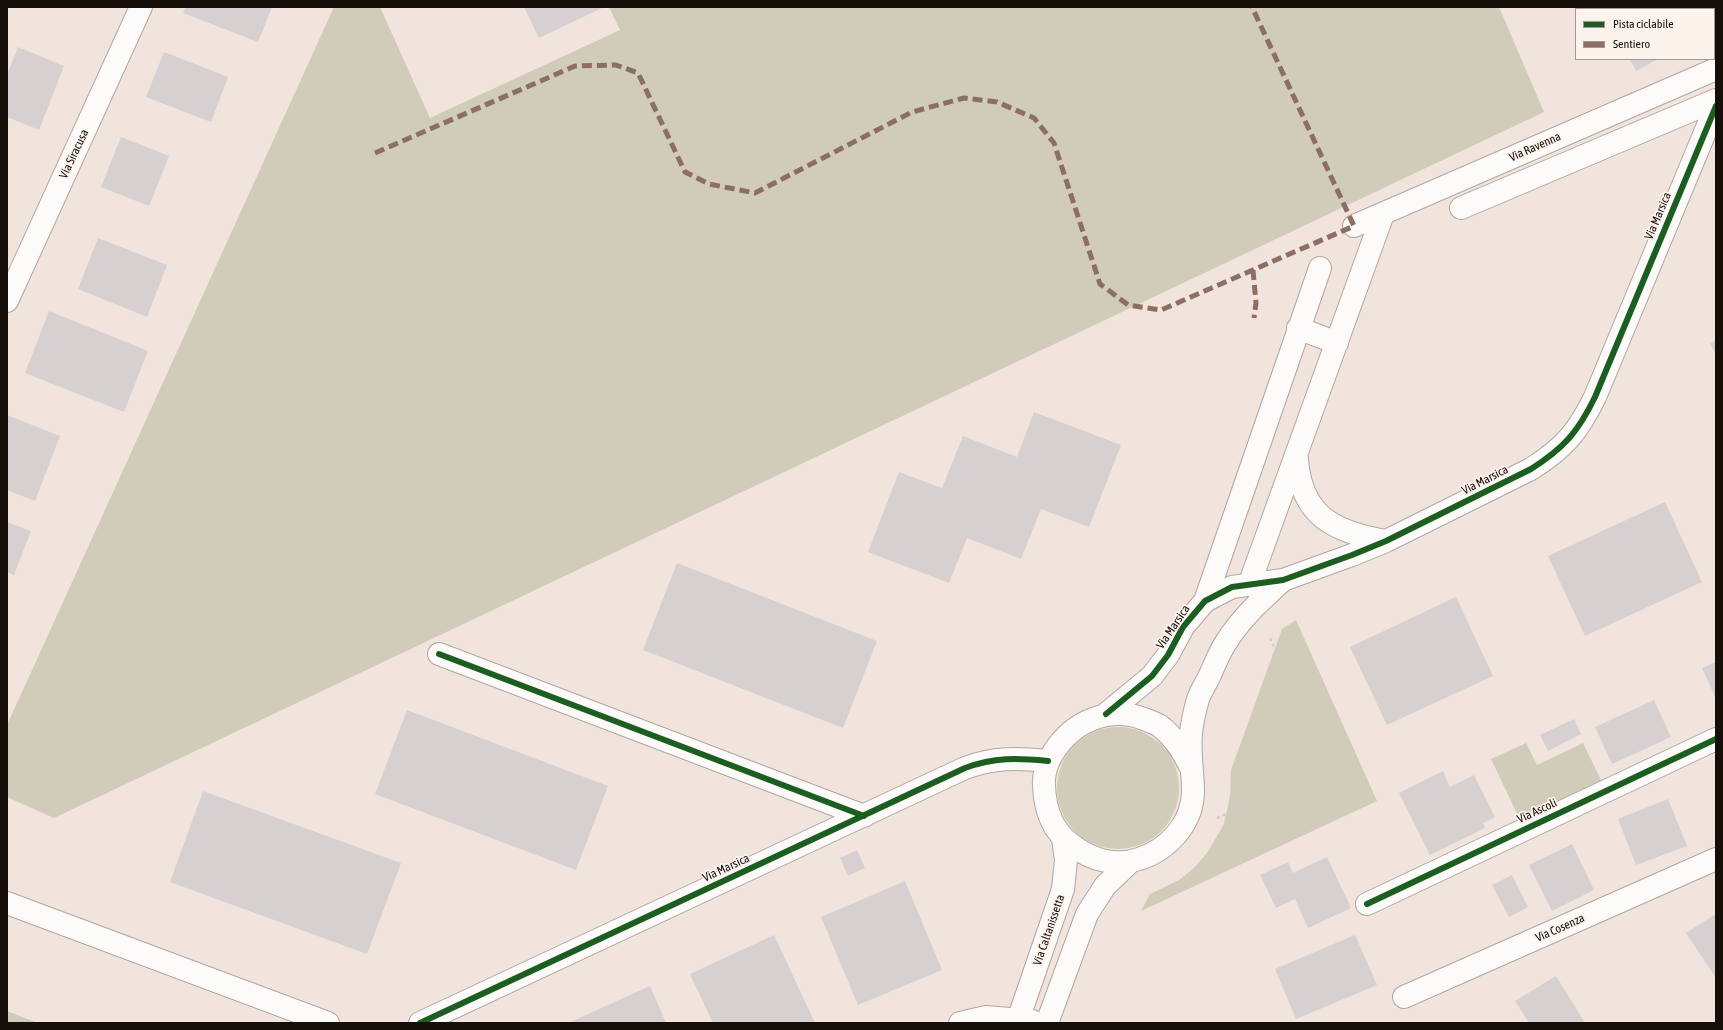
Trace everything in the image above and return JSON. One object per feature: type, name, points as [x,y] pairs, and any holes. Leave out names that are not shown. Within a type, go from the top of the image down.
[{"type":"street","name":"Via Siracusa","points":[[7,301],[141,7]]},
{"type":"street","name":"Via Ravenna","points":[[1354,226],[1716,69]]},
{"type":"street","points":[[1461,208],[1716,100]]},
{"type":"street","name":"Via Marsica","points":[[1106,714],[1152,676],[1168,655],[1183,627],[1205,600],[1232,587],[1283,580],[1386,541],[1531,469],[1545,460],[1572,436],[1584,418],[1594,397],[1716,106]]},
{"type":"street","points":[[1250,585],[1383,214]]},
{"type":"street","points":[[1205,600],[1320,268]]},
{"type":"street","points":[[1298,328],[1337,343]]},
{"type":"street","points":[[1297,456],[1300,485],[1311,506],[1322,517],[1350,533],[1386,541]]},
{"type":"street","name":"Via Marsica","points":[[1190,766],[1191,733],[1199,698],[1225,643],[1250,610],[1283,580]]},
{"type":"street","points":[[439,654],[864,816]]},
{"type":"street","points":[[1106,714],[1133,715],[1158,725],[1178,743],[1190,766],[1193,792],[1188,818],[1173,839],[1154,855],[1130,862],[1108,862],[1082,854],[1063,839],[1051,822],[1045,802],[1043,782],[1048,762],[1061,740],[1081,723],[1106,714]]},
{"type":"street","name":"Via Ascoli","points":[[1367,904],[1716,738]]},
{"type":"street","name":"Via Marsica","points":[[420,1023],[979,763],[1006,758],[1048,762]]},
{"type":"street","name":"Via Caltanissetta","points":[[1017,1021],[1063,889],[1066,860],[1063,839]]},
{"type":"street","name":"Via Cosenza","points":[[1404,997],[1716,859]]},
{"type":"street","points":[[960,1023],[986,1017],[1048,1023],[1087,914],[1105,886],[1130,862]]},
{"type":"street","points":[[7,903],[328,1023]]},
{"type":"path","points":[[1217,818],[1330,769],[1270,638]]},
{"type":"shaded area","points":[[334,7],[380,7],[430,118],[620,30],[609,7],[1499,7],[1544,112],[54,818],[7,797],[7,725]]},
{"type":"shaded area","points":[[1296,620],[1377,801],[1141,911],[1150,894],[1179,880],[1194,868],[1207,853],[1224,824],[1230,796],[1231,770],[1282,629]]},
{"type":"shaded area","points":[[1118,727],[1141,731],[1152,737],[1161,745],[1169,754],[1175,765],[1179,788],[1175,811],[1169,822],[1161,831],[1152,839],[1141,845],[1118,849],[1095,845],[1084,839],[1075,831],[1067,822],[1061,811],[1057,788],[1061,765],[1067,754],[1075,745],[1084,737],[1095,731]]},
{"type":"shaded area","points":[[1526,743],[1537,765],[1583,743],[1602,782],[1520,820],[1491,759]]},
{"type":"shaded area","points":[[7,1011],[38,1023],[7,1023]]},
{"type":"building","points":[[186,7],[272,7],[258,42],[183,13]]},
{"type":"building","points":[[524,7],[604,7],[539,38]]},
{"type":"building","points":[[1603,7],[1704,8],[1604,8]]},
{"type":"building","points":[[18,47],[64,66],[39,130],[7,117],[7,75]]},
{"type":"building","points":[[164,52],[228,77],[211,122],[146,97]]},
{"type":"building","points":[[1630,60],[1656,60],[1636,71]]},
{"type":"building","points":[[121,137],[169,156],[149,206],[101,187]]},
{"type":"building","points":[[98,238],[167,265],[147,317],[78,289]]},
{"type":"building","points":[[49,311],[148,351],[124,412],[25,373]]},
{"type":"building","points":[[1716,340],[1716,354],[1710,344]]},
{"type":"building","points":[[1034,412],[1121,445],[1089,527],[1041,509],[1021,559],[967,538],[949,583],[868,552],[899,472],[942,488],[963,436],[1017,457]]},
{"type":"building","points":[[7,415],[60,436],[35,501],[7,490]]},
{"type":"building","points":[[1665,502],[1702,582],[1585,636],[1548,556]]},
{"type":"building","points":[[7,522],[31,531],[14,575],[7,572]]},
{"type":"building","points":[[677,563],[877,641],[843,728],[643,650]]},
{"type":"building","points":[[1456,597],[1493,676],[1387,725],[1350,647]]},
{"type":"building","points":[[1716,662],[1716,699],[1702,668]]},
{"type":"building","points":[[1654,700],[1671,737],[1612,764],[1595,727]]},
{"type":"building","points":[[407,710],[608,786],[576,870],[375,794]]},
{"type":"building","points":[[1574,719],[1581,734],[1548,751],[1540,735]]},
{"type":"building","points":[[1443,771],[1450,787],[1474,775],[1495,817],[1483,823],[1485,828],[1430,855],[1399,793]]},
{"type":"building","points":[[203,791],[401,863],[367,954],[170,882]]},
{"type":"building","points":[[1668,799],[1687,846],[1636,865],[1618,819]]},
{"type":"building","points":[[1572,844],[1594,890],[1552,911],[1529,865]]},
{"type":"building","points":[[857,850],[865,868],[848,876],[840,858]]},
{"type":"building","points":[[1327,857],[1351,908],[1308,928],[1295,899],[1276,908],[1260,875],[1288,862],[1293,873]]},
{"type":"building","points":[[1512,875],[1528,907],[1509,917],[1492,885]]},
{"type":"building","points":[[905,881],[942,970],[858,1005],[821,917]]},
{"type":"building","points":[[1716,914],[1716,978],[1686,933]]},
{"type":"building","points":[[774,935],[815,1023],[713,1023],[690,974]]},
{"type":"building","points":[[1355,935],[1377,985],[1296,1019],[1275,969]]},
{"type":"building","points":[[1556,976],[1585,1023],[1529,1023],[1515,1001]]},
{"type":"building","points":[[650,986],[666,1023],[568,1023]]},
{"type":"marked path","points":[[375,153],[575,66],[616,65],[638,73],[685,172],[709,184],[755,193],[912,112],[964,98],[997,102],[1034,118],[1054,143],[1100,284],[1128,305],[1161,310],[1354,226],[1252,7]]},
{"type":"marked path","points":[[1253,270],[1256,303],[1254,318]]},
{"type":"cycle path","points":[[1106,714],[1152,676],[1168,655],[1183,627],[1205,601],[1232,587],[1283,580],[1386,541],[1531,469],[1553,454],[1576,430],[1595,397],[1716,106]]},
{"type":"cycle path","points":[[439,654],[864,816]]},
{"type":"cycle path","points":[[1367,904],[1716,739]]},
{"type":"cycle path","points":[[420,1023],[965,768],[976,764],[1006,759],[1048,761]]}]
